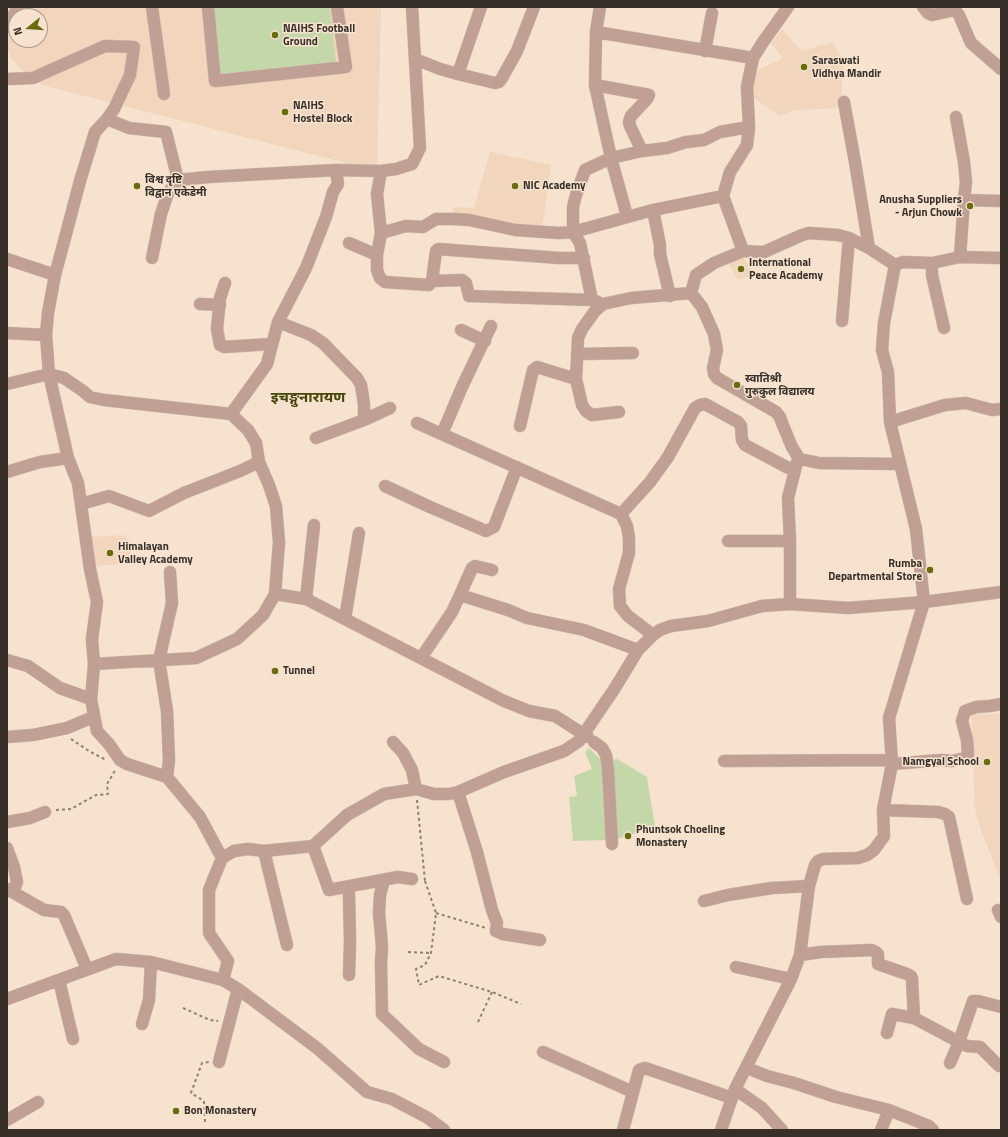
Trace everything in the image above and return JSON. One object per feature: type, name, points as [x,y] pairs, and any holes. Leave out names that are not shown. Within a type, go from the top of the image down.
[{"type":"street","points":[[7,27],[18,7]]},
{"type":"street","points":[[152,7],[164,94]]},
{"type":"street","points":[[208,7],[215,82],[346,67],[337,7]]},
{"type":"street","points":[[152,258],[161,214],[168,193],[178,180],[336,170],[381,171],[396,169],[412,164],[420,148],[412,7]]},
{"type":"street","points":[[458,74],[482,7]]},
{"type":"street","points":[[415,59],[458,74],[495,83],[499,82],[517,52],[534,7]]},
{"type":"street","points":[[600,7],[596,32],[595,85],[611,158],[627,216]]},
{"type":"street","points":[[743,251],[723,196],[730,172],[747,145],[749,127],[747,86],[754,58],[763,42],[788,7]]},
{"type":"street","points":[[924,7],[928,13],[932,15],[955,10],[959,15],[971,43],[1001,69]]},
{"type":"street","points":[[705,51],[712,13]]},
{"type":"street","points":[[596,32],[754,58]]},
{"type":"street","points":[[7,79],[33,78],[105,46],[134,47],[130,75],[108,119],[96,132],[80,181],[55,275],[46,334],[49,374],[68,458],[78,483],[90,570],[97,602],[92,639],[94,664],[91,699],[93,717],[97,731],[109,744],[115,761],[167,777],[200,817],[222,858]]},
{"type":"street","points":[[595,85],[649,95],[631,116],[629,122],[642,151]]},
{"type":"street","points":[[844,102],[858,176],[869,248]]},
{"type":"street","points":[[956,117],[966,182],[960,257]]},
{"type":"street","points":[[108,119],[129,128],[166,132],[178,180]]},
{"type":"street","points":[[619,412],[592,415],[586,411],[582,405],[576,379],[578,338],[582,329],[595,311],[598,302],[580,243],[573,232],[573,207],[585,170],[611,158],[642,151],[667,148],[686,142],[704,140],[720,132],[749,127]]},
{"type":"street","points":[[230,414],[267,364],[278,322],[306,268],[323,224],[333,192],[338,184],[336,170]]},
{"type":"street","points":[[381,171],[378,194],[381,233],[377,255],[377,270],[380,278],[385,282],[429,285],[432,281],[436,251],[438,249],[559,258],[584,258]]},
{"type":"street","points":[[381,233],[406,226],[423,227],[436,219],[469,220],[515,230],[559,233],[573,232],[627,216],[723,196]]},
{"type":"street","points":[[964,200],[1001,201]]},
{"type":"street","points":[[653,210],[660,245],[660,254],[670,296]]},
{"type":"street","points":[[691,293],[696,275],[714,263],[743,251],[764,252],[809,233],[838,235],[849,238],[869,248],[895,265]]},
{"type":"street","points":[[842,321],[849,238]]},
{"type":"street","points":[[349,243],[377,255]]},
{"type":"street","points":[[895,265],[903,262],[932,263],[960,257],[1001,258]]},
{"type":"street","points":[[7,259],[55,275]]},
{"type":"street","points":[[932,263],[932,275],[944,328]]},
{"type":"street","points":[[721,1130],[734,1094],[791,979],[800,955],[809,886],[815,865],[818,861],[823,859],[858,858],[867,855],[874,850],[884,836],[883,810],[892,762],[888,718],[924,602],[916,529],[890,422],[888,372],[882,350],[884,323],[895,265]]},
{"type":"street","points":[[432,281],[462,280],[466,283],[469,296],[598,302],[691,293]]},
{"type":"street","points":[[225,282],[220,298],[217,329],[221,346],[271,344]]},
{"type":"street","points":[[691,293],[702,307],[714,334],[717,350],[714,374],[717,378],[776,412],[780,417],[792,447],[800,460]]},
{"type":"street","points":[[200,304],[220,305]]},
{"type":"street","points":[[278,322],[311,335],[323,343],[357,378],[361,385],[364,404],[364,420]]},
{"type":"street","points":[[442,434],[462,386],[491,326]]},
{"type":"street","points":[[461,330],[485,341]]},
{"type":"street","points":[[7,332],[46,334]]},
{"type":"street","points":[[577,354],[633,353]]},
{"type":"street","points":[[520,426],[534,368],[537,367],[576,379]]},
{"type":"street","points":[[7,384],[49,374],[64,378],[90,397],[104,400],[230,414],[248,430],[256,443],[259,462],[276,506],[279,542],[275,594],[263,616],[237,639],[196,658],[94,664]]},
{"type":"street","points":[[890,422],[945,405],[966,403],[992,410],[1001,409]]},
{"type":"street","points":[[621,514],[659,470],[668,457],[695,408],[700,405],[705,404],[738,422],[741,426],[742,440],[745,444],[794,471]]},
{"type":"street","points":[[316,438],[364,420],[390,408]]},
{"type":"street","points":[[417,423],[621,514],[627,526],[629,553],[619,589],[620,606],[628,616],[653,635]]},
{"type":"street","points":[[7,472],[40,462],[68,458]]},
{"type":"street","points":[[800,460],[819,463],[900,464]]},
{"type":"street","points":[[790,604],[788,498],[794,471],[797,462],[800,460]]},
{"type":"street","points":[[82,504],[109,496],[149,511],[184,493],[259,462]]},
{"type":"street","points":[[385,486],[430,507],[486,530],[494,527],[517,467]]},
{"type":"street","points":[[306,599],[314,525]]},
{"type":"street","points":[[345,619],[359,533]]},
{"type":"street","points":[[728,541],[790,541]]},
{"type":"street","points":[[421,658],[452,612],[472,568],[475,566],[492,570]]},
{"type":"street","points":[[167,777],[170,760],[167,711],[158,660],[172,603],[170,572]]},
{"type":"street","points":[[223,980],[228,961],[209,933],[209,890],[222,858],[234,851],[248,849],[264,851],[313,846],[347,815],[384,794],[416,789],[434,794],[449,794],[458,792],[504,772],[564,751],[579,741],[589,737],[615,688],[638,650],[660,630],[671,626],[708,621],[762,606],[790,604],[848,608],[924,602],[1001,592]]},
{"type":"street","points":[[275,594],[306,599],[504,701],[529,711],[555,716],[589,737],[602,748],[606,755],[612,844]]},
{"type":"street","points":[[460,596],[508,610],[527,618],[584,630],[638,650]]},
{"type":"street","points":[[7,660],[28,666],[60,688],[91,699]]},
{"type":"street","points":[[724,761],[952,761],[965,758],[968,755],[962,721],[965,711],[976,707],[1001,704]]},
{"type":"street","points":[[7,737],[33,735],[67,728],[93,717]]},
{"type":"street","points":[[393,742],[403,753],[412,770],[416,789]]},
{"type":"street","points":[[458,792],[477,852],[497,924],[496,931],[503,934],[540,940]]},
{"type":"street","points":[[883,810],[938,812],[945,814],[948,817],[967,899]]},
{"type":"street","points":[[7,822],[30,818],[45,812]]},
{"type":"street","points":[[313,846],[329,890],[398,878],[412,879]]},
{"type":"street","points":[[7,848],[14,867],[17,882],[10,890],[44,910],[60,912],[64,915],[87,969]]},
{"type":"street","points":[[264,851],[287,945]]},
{"type":"street","points":[[384,880],[380,895],[379,913],[382,947],[382,1014],[419,1049],[444,1062]]},
{"type":"street","points":[[704,901],[728,895],[772,888],[809,886]]},
{"type":"street","points":[[348,887],[350,935],[349,975]]},
{"type":"street","points":[[800,955],[821,952],[872,950],[876,952],[878,954],[878,964],[907,974],[912,979],[914,1018]]},
{"type":"street","points":[[7,999],[116,959],[150,962],[223,980],[238,989],[318,1048],[367,1092],[392,1099],[428,1118],[444,1130]]},
{"type":"street","points":[[142,1024],[149,1000],[150,962]]},
{"type":"street","points":[[736,967],[791,979]]},
{"type":"street","points":[[59,980],[73,1039]]},
{"type":"street","points":[[219,1062],[238,989]]},
{"type":"street","points":[[950,1063],[973,1002],[978,1001],[1001,1007]]},
{"type":"street","points":[[887,1033],[892,1014],[914,1018],[967,1046],[980,1047],[999,1066],[1001,1066]]},
{"type":"street","points":[[543,1052],[633,1092]]},
{"type":"street","points":[[622,1130],[639,1070],[645,1068],[734,1094],[762,1108],[782,1130]]},
{"type":"street","points":[[747,1068],[767,1076],[836,1097],[889,1110],[929,1126],[933,1130]]},
{"type":"street","points":[[9,1123],[38,1102]]},
{"type":"street","points":[[881,1130],[889,1110]]},
{"type":"path","points":[[45,812],[71,809],[96,795],[108,794],[107,784],[115,761],[72,740],[67,728]]},
{"type":"path","points":[[416,789],[426,881],[436,913],[431,953],[425,965],[416,969],[419,985],[439,976],[492,992],[521,1004]]},
{"type":"path","points":[[412,879],[426,881]]},
{"type":"path","points":[[436,913],[496,931]]},
{"type":"path","points":[[408,952],[431,953]]},
{"type":"path","points":[[478,1022],[492,992]]},
{"type":"path","points":[[183,1008],[210,1020],[218,1021]]},
{"type":"path","points":[[205,1122],[204,1101],[191,1093],[202,1063],[219,1062]]},
{"type":"shaded area","points":[[7,7],[381,7],[377,171],[42,85],[25,74],[11,58],[7,48]]},
{"type":"shaded area","name":"Saraswati Vidhya Mandir","points":[[782,29],[801,51],[833,42],[843,61],[841,108],[796,110],[779,116],[749,94],[752,73],[783,58],[771,43]]},
{"type":"shaded area","name":"NIC Academy","points":[[490,152],[551,165],[542,230],[454,219],[453,207],[474,208]]},
{"type":"shaded area","name":"International Peace Academy","points":[[743,256],[753,274],[738,280],[729,264]]},
{"type":"shaded area","name":"Himalayan Valley Academy","points":[[124,535],[131,542],[129,564],[92,566],[90,537]]},
{"type":"shaded area","name":"Namgyal School","points":[[971,712],[977,714],[1001,714],[1001,881],[981,830],[975,809]]},
{"type":"green space","name":"NAIHS Football Ground","points":[[214,7],[330,7],[336,64],[220,74]]},
{"type":"green space","points":[[589,748],[601,760],[603,765],[606,840],[573,841],[569,797],[577,796],[574,776],[592,769],[585,752]]},
{"type":"green space","points":[[617,759],[647,777],[655,827],[617,839],[612,760]]},
{"type":"place","name":"NAIHS Football Ground","points":[[275,35]]},
{"type":"place","name":"Saraswati Vidhya Mandir","points":[[804,67]]},
{"type":"place","name":"NAIHS Hostel Block","points":[[285,112]]},
{"type":"place","name":"विश्व दृष्टि विद्वान एकेडेमी","points":[[137,186]]},
{"type":"place","name":"NIC Academy","points":[[515,186]]},
{"type":"place","name":"Anusha Suppliers - Arjun Chowk","points":[[970,206]]},
{"type":"place","name":"International Peace Academy","points":[[741,269]]},
{"type":"place","name":"स्वातिश्री गुरुकुल विद्यालय","points":[[737,385]]},
{"type":"place","name":"Himalayan Valley Academy","points":[[110,553]]},
{"type":"place","name":"Rumba Departmental Store","points":[[930,570]]},
{"type":"place","name":"Tunnel","points":[[275,671]]},
{"type":"place","name":"Namgyal School","points":[[987,762]]},
{"type":"place","name":"Phuntsok Choeling Monastery","points":[[628,836]]},
{"type":"place","name":"Bon Monastery","points":[[176,1111]]},
{"type":"district","name":"इचङ्गुनारायण","points":[[308,398]]}]
